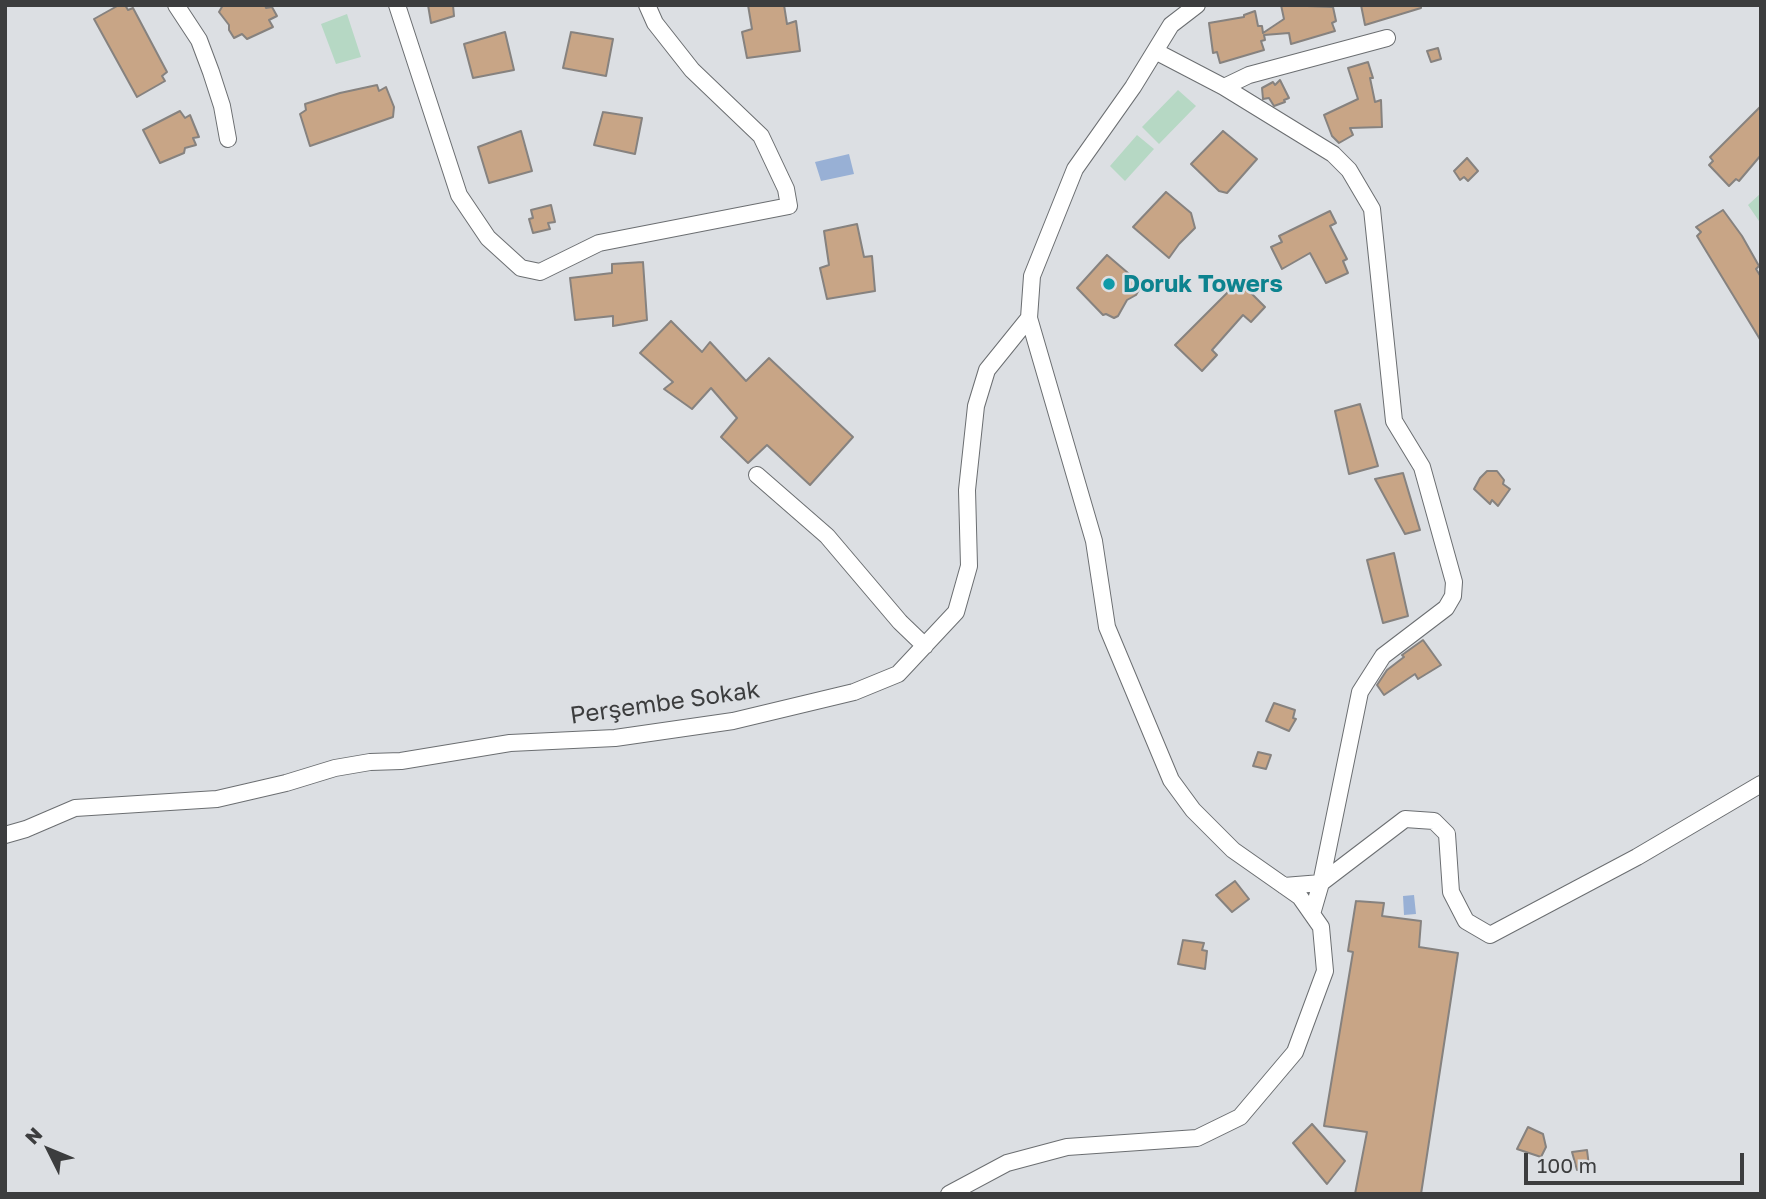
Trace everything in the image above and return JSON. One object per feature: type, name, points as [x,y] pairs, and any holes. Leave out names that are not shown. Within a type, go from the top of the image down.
[{"type":"street","points":[[176,5],[199,40],[222,106],[228,139]]},
{"type":"street","points":[[397,5],[459,195],[488,237],[521,268],[540,272],[599,243],[789,206],[786,189],[761,136],[692,71],[655,23],[647,5]]},
{"type":"street","points":[[949,1194],[1007,1163],[1067,1147],[1197,1138],[1240,1117],[1295,1052],[1325,971],[1321,927],[1300,897],[1233,849],[1193,810],[1171,780],[1107,628],[1094,541],[1029,318],[1032,276],[1075,169],[1133,88],[1171,25],[1197,5]]},
{"type":"street","points":[[1224,87],[1249,75],[1387,38]]},
{"type":"street","points":[[1155,51],[1224,87],[1333,154],[1349,170],[1372,209],[1394,421],[1422,467],[1454,582],[1453,596],[1446,608],[1383,656],[1360,692],[1321,883],[1312,914]]},
{"type":"street","name":"Perşembe Sokak","points":[[5,835],[75,808],[217,799],[335,768],[370,762],[401,761],[510,743],[615,738],[733,721],[854,692],[898,674],[956,612],[969,566],[967,489],[976,406],[987,370],[1029,318]]},
{"type":"street","points":[[757,475],[827,536],[900,622],[925,646]]},
{"type":"street","points":[[1284,886],[1321,883],[1405,819],[1434,821],[1447,834],[1451,892],[1466,921],[1490,935],[1637,857],[1761,784]]},
{"type":"green space","points":[[347,14],[361,57],[336,64],[321,24]]},
{"type":"green space","points":[[1178,90],[1196,106],[1159,144],[1142,127]]},
{"type":"green space","points":[[1137,135],[1154,149],[1125,181],[1110,166]]},
{"type":"green space","points":[[1761,193],[1761,224],[1748,205]]},
{"type":"water","points":[[849,154],[854,174],[821,181],[815,162]]},
{"type":"water","points":[[1414,895],[1416,914],[1404,915],[1403,896]]},
{"type":"building","points":[[119,5],[125,5],[128,10],[133,8],[167,72],[162,76],[165,81],[137,97],[94,19]]},
{"type":"building","points":[[223,5],[265,5],[266,8],[272,7],[277,16],[269,20],[273,27],[247,39],[242,34],[234,38],[229,25],[219,12]]},
{"type":"building","points":[[428,5],[453,5],[454,16],[431,23]]},
{"type":"building","points":[[748,5],[784,5],[787,24],[796,21],[800,51],[747,58],[742,32],[752,29]]},
{"type":"building","points":[[1281,5],[1333,7],[1336,21],[1332,23],[1335,31],[1291,44],[1289,33],[1264,35],[1265,40],[1261,41],[1264,50],[1220,63],[1217,52],[1213,53],[1209,23],[1244,17],[1255,11],[1258,26],[1262,26],[1263,33],[1284,19]]},
{"type":"building","points":[[1361,5],[1421,5],[1421,8],[1365,25]]},
{"type":"building","points":[[505,32],[514,70],[473,78],[464,44]]},
{"type":"building","points":[[571,32],[613,39],[606,76],[563,68]]},
{"type":"building","points":[[1438,48],[1441,59],[1431,62],[1427,51]]},
{"type":"building","points":[[1368,62],[1373,78],[1370,78],[1375,102],[1381,100],[1382,127],[1350,128],[1353,135],[1339,143],[1332,136],[1324,115],[1358,99],[1348,68]]},
{"type":"building","points":[[1280,80],[1289,98],[1274,106],[1269,98],[1263,99],[1262,88],[1273,82],[1275,85]]},
{"type":"building","points":[[377,85],[379,91],[386,87],[394,107],[393,117],[310,146],[300,114],[306,110],[305,104]]},
{"type":"building","points":[[1761,106],[1761,155],[1739,181],[1736,179],[1729,186],[1709,165],[1713,161],[1710,157]]},
{"type":"building","points":[[180,111],[185,118],[190,115],[199,137],[193,138],[196,145],[185,148],[184,153],[160,163],[143,130]]},
{"type":"building","points":[[603,112],[642,118],[635,154],[594,145]]},
{"type":"building","points":[[521,131],[532,171],[489,183],[478,147]]},
{"type":"building","points":[[1223,131],[1257,159],[1227,193],[1219,191],[1191,164]]},
{"type":"building","points":[[1467,158],[1478,171],[1468,181],[1464,177],[1460,180],[1454,171]]},
{"type":"building","points":[[1166,192],[1191,213],[1195,228],[1169,258],[1133,227]]},
{"type":"building","points":[[551,205],[555,222],[548,223],[550,229],[533,233],[529,219],[533,218],[531,210]]},
{"type":"building","points":[[1723,210],[1759,266],[1756,269],[1761,277],[1761,341],[1697,236],[1701,232],[1696,227]]},
{"type":"building","points":[[1330,211],[1336,223],[1330,226],[1347,259],[1343,261],[1348,273],[1326,283],[1310,253],[1282,269],[1271,247],[1282,242],[1279,236]]},
{"type":"building","points":[[857,224],[864,257],[872,256],[875,291],[827,299],[820,268],[829,265],[824,231]]},
{"type":"building","name":"Doruk Towers","points":[[1107,255],[1135,279],[1140,288],[1114,318],[1103,315],[1077,288]]},
{"type":"building","points":[[643,262],[647,320],[613,326],[613,316],[575,320],[570,278],[612,273],[612,264]]},
{"type":"building","points":[[1239,281],[1265,307],[1251,322],[1243,315],[1212,350],[1217,355],[1202,371],[1175,345]]},
{"type":"building","points":[[671,321],[702,352],[710,342],[746,381],[769,358],[853,437],[810,485],[767,445],[748,463],[721,437],[737,418],[711,388],[692,409],[664,389],[673,382],[640,353]]},
{"type":"building","points":[[1360,404],[1378,466],[1349,474],[1335,411]]},
{"type":"building","points":[[1487,471],[1497,471],[1504,480],[1503,484],[1510,489],[1498,506],[1492,500],[1490,504],[1474,489]]},
{"type":"building","points":[[1403,473],[1420,530],[1405,534],[1375,479]]},
{"type":"building","points":[[1394,553],[1408,616],[1383,623],[1367,560]]},
{"type":"building","points":[[1423,640],[1441,665],[1418,679],[1415,674],[1384,695],[1377,685],[1387,670]]},
{"type":"building","points":[[1274,703],[1295,710],[1293,718],[1296,719],[1289,731],[1266,721]]},
{"type":"building","points":[[1258,752],[1271,755],[1266,769],[1253,766]]},
{"type":"building","points":[[1235,881],[1249,899],[1232,912],[1216,895]]},
{"type":"building","points":[[1356,901],[1384,903],[1382,916],[1421,921],[1419,947],[1458,953],[1421,1194],[1355,1194],[1367,1132],[1324,1126],[1353,952],[1348,951]]},
{"type":"building","points":[[1183,940],[1204,943],[1202,950],[1207,951],[1205,969],[1178,964]]},
{"type":"building","points":[[1312,1124],[1345,1161],[1327,1184],[1293,1143]]},
{"type":"building","points":[[1528,1127],[1543,1134],[1546,1147],[1541,1157],[1517,1149]]},
{"type":"building","points":[[1587,1150],[1589,1166],[1577,1170],[1572,1152]]},
{"type":"place","name":"Doruk Towers","points":[[1109,284]]}]
